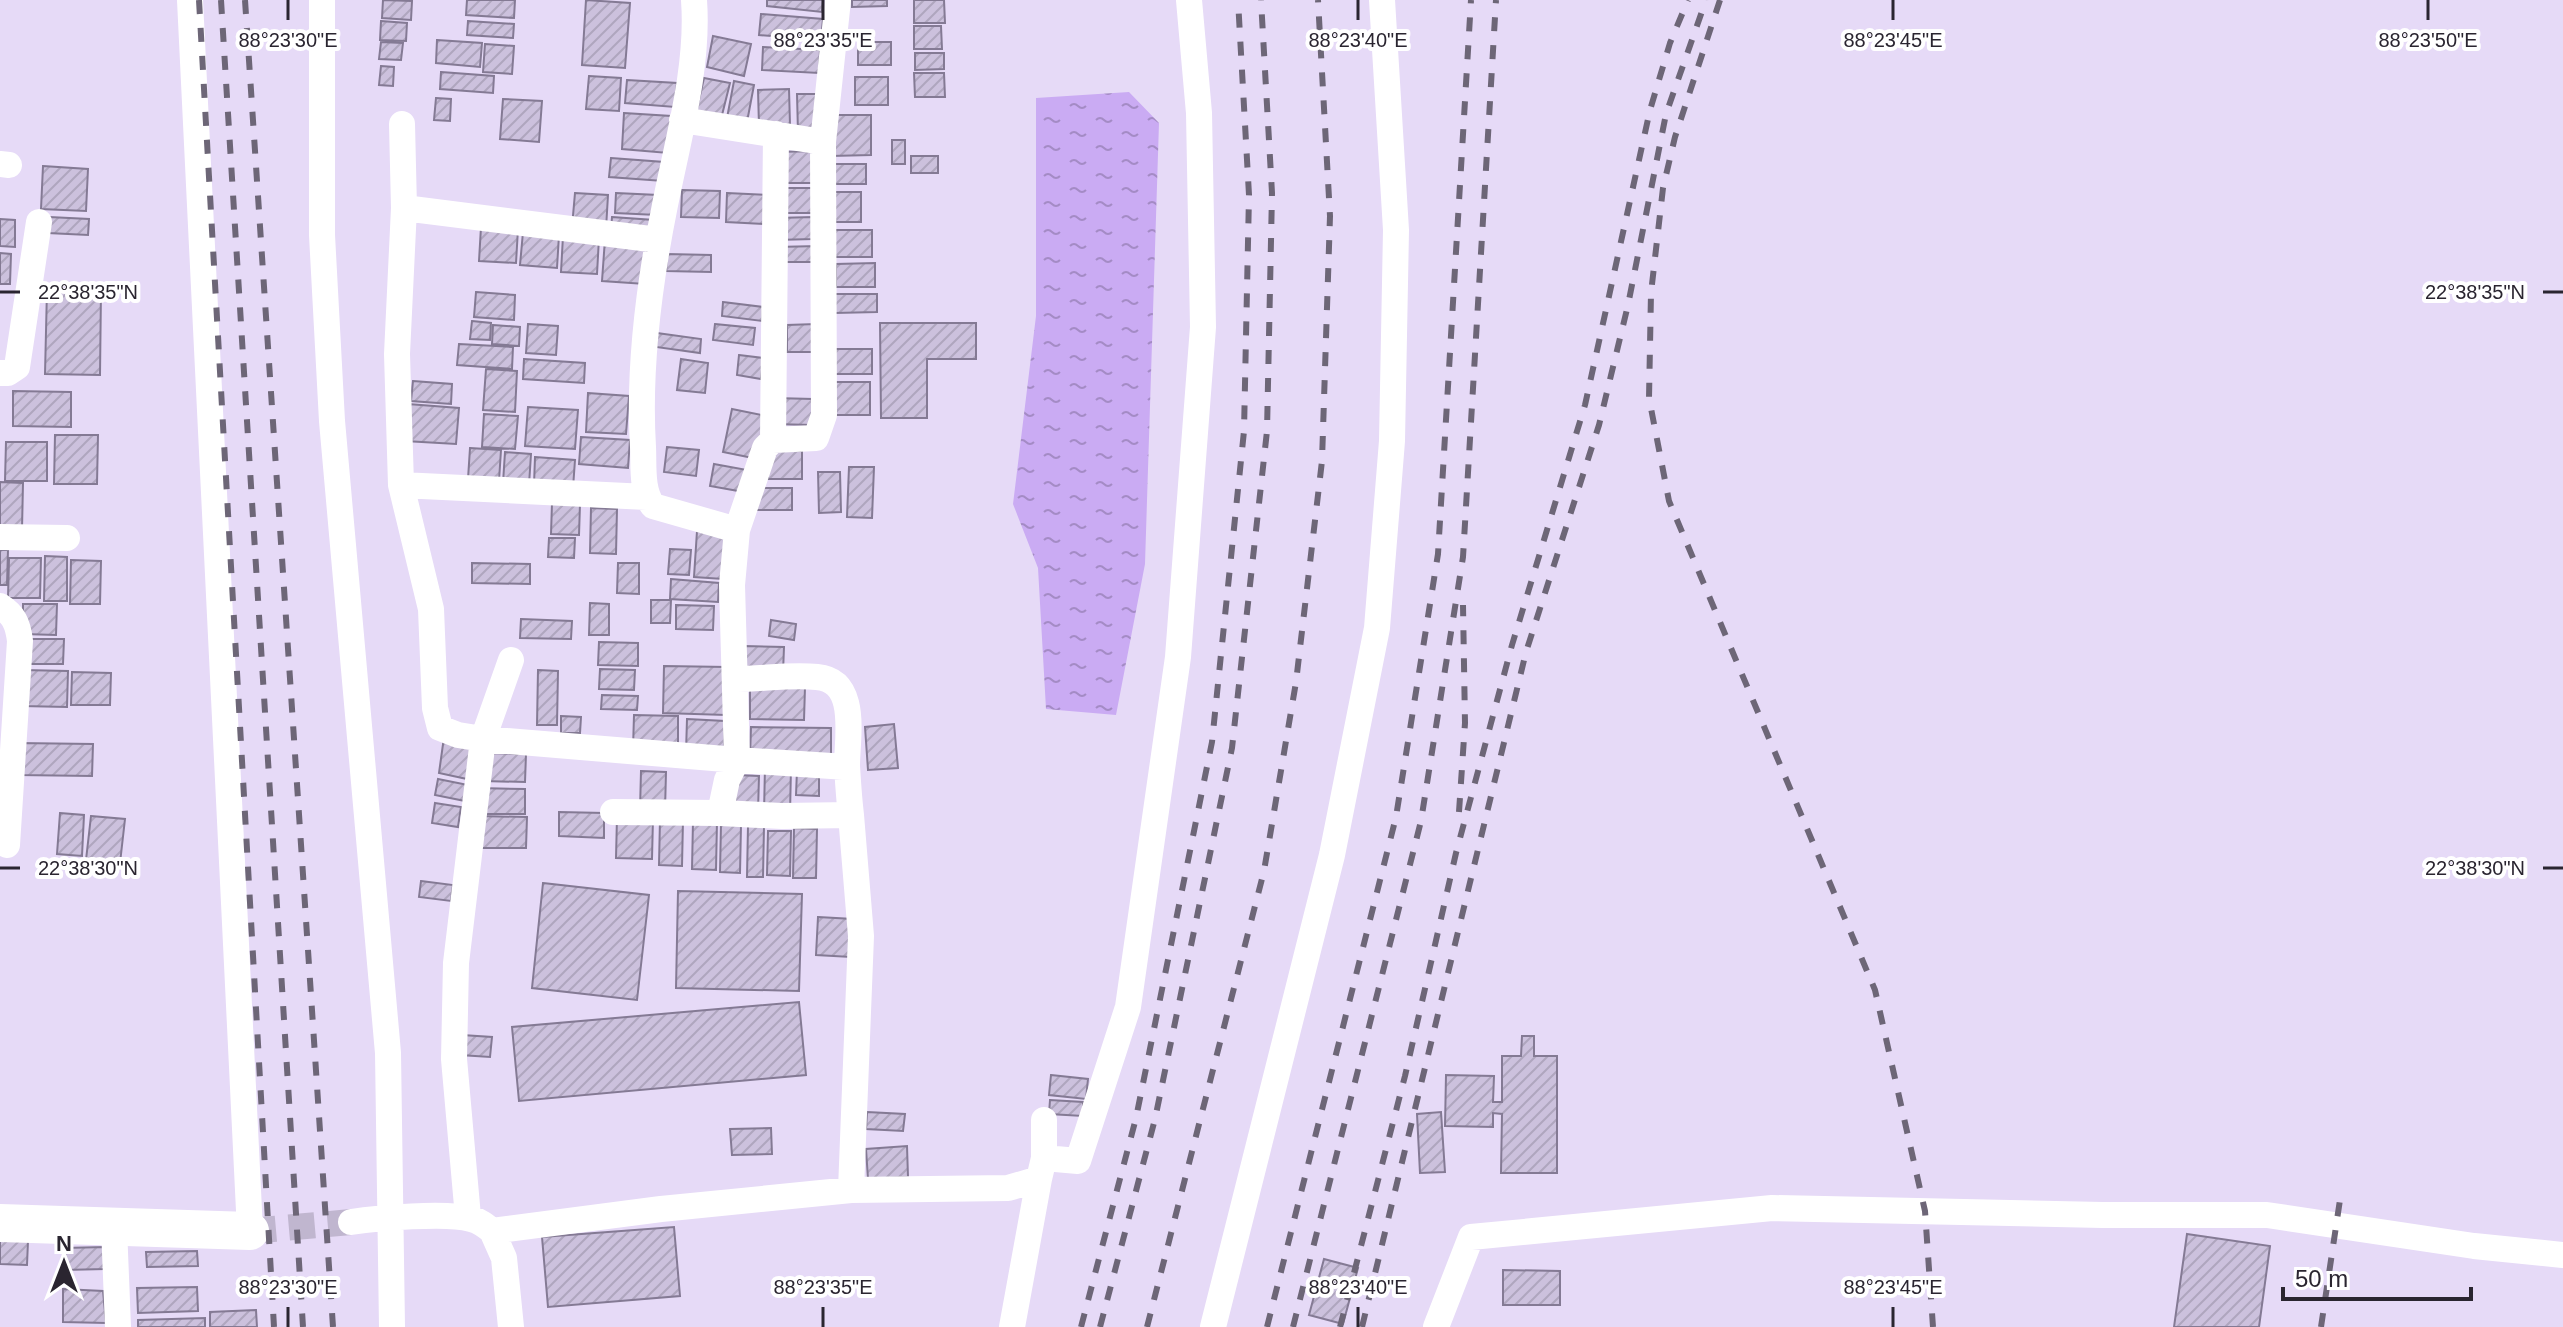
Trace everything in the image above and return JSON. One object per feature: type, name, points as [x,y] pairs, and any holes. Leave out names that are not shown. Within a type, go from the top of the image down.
[{"type":"street","points":[[0,1223],[250,1231],[190,0]]},
{"type":"street","points":[[322,0],[322,235],[332,421],[388,1053],[392,1327]]},
{"type":"street","points":[[694,0],[696,24],[682,120],[658,240],[645,332],[641,420],[647,497],[653,506],[737,530]]},
{"type":"street","points":[[720,813],[727,780],[737,760],[732,585],[737,530],[765,448],[773,440],[816,438],[824,415],[823,142],[838,0]]},
{"type":"street","points":[[492,1231],[661,1209],[851,1190],[1008,1188],[1041,1168],[1078,1161],[1128,1007],[1178,657],[1203,327],[1199,113],[1189,0]]},
{"type":"street","points":[[1213,1327],[1332,855],[1377,628],[1392,441],[1396,230],[1382,0]]},
{"type":"street","points":[[682,120],[823,142]]},
{"type":"street","points":[[402,124],[404,208],[397,354],[401,485],[431,609],[435,708],[440,728],[483,739],[847,767]]},
{"type":"street","points":[[773,440],[776,134]]},
{"type":"street","points":[[404,208],[658,240]]},
{"type":"street","points":[[0,373],[8,373],[17,367],[39,222]]},
{"type":"street","points":[[401,485],[647,497]]},
{"type":"street","points":[[0,537],[67,538]]},
{"type":"street","points":[[0,606],[11,613],[18,625],[20,641],[7,845]]},
{"type":"street","points":[[468,1217],[454,1059],[456,963],[483,739],[511,660]]},
{"type":"street","points":[[737,679],[818,677],[838,687],[844,695],[848,714],[847,767],[861,936],[851,1190]]},
{"type":"street","points":[[613,812],[851,815]]},
{"type":"street","points":[[1012,1327],[1041,1168],[1044,1120]]},
{"type":"street","points":[[1436,1327],[1471,1237],[1772,1208],[2267,1215],[2474,1246],[2563,1255]]},
{"type":"street","points":[[351,1222],[468,1217],[482,1222],[492,1231],[504,1258],[511,1327]]},
{"type":"street","points":[[114,1227],[118,1327]]},
{"type":"water","points":[[1129,92],[1159,123],[1145,564],[1116,715],[1046,709],[1038,568],[1013,504],[1036,316],[1036,98]]},
{"type":"building","points":[[383,0],[412,1],[411,20],[382,18]]},
{"type":"building","points":[[467,0],[515,0],[514,18],[466,15]]},
{"type":"building","points":[[586,0],[630,3],[625,68],[582,65]]},
{"type":"building","points":[[767,0],[823,0],[822,12],[767,6]]},
{"type":"building","points":[[852,0],[887,0],[887,6],[852,7]]},
{"type":"building","points":[[914,0],[944,0],[945,23],[914,23]]},
{"type":"building","points":[[761,14],[823,19],[821,40],[759,35]]},
{"type":"building","points":[[381,21],[407,23],[406,41],[380,40]]},
{"type":"building","points":[[468,21],[514,24],[513,38],[467,35]]},
{"type":"building","points":[[914,26],[941,26],[942,49],[914,49]]},
{"type":"building","points":[[713,36],[751,44],[744,76],[707,67]]},
{"type":"building","points":[[437,40],[482,43],[480,67],[436,63]]},
{"type":"building","points":[[381,42],[403,43],[401,60],[379,59]]},
{"type":"building","points":[[858,42],[891,42],[891,65],[858,65]]},
{"type":"building","points":[[485,44],[514,46],[512,74],[483,72]]},
{"type":"building","points":[[763,47],[820,50],[819,73],[762,70]]},
{"type":"building","points":[[915,53],[944,53],[944,69],[915,70]]},
{"type":"building","points":[[381,66],[394,67],[393,86],[379,85]]},
{"type":"building","points":[[441,72],[494,76],[493,93],[440,89]]},
{"type":"building","points":[[914,73],[944,73],[945,97],[915,97]]},
{"type":"building","points":[[589,76],[621,78],[619,111],[586,109]]},
{"type":"building","points":[[855,77],[888,77],[888,105],[855,105]]},
{"type":"building","points":[[704,78],[730,83],[720,123],[695,117]]},
{"type":"building","points":[[627,80],[677,83],[675,107],[625,103]]},
{"type":"building","points":[[734,81],[754,85],[747,122],[727,118]]},
{"type":"building","points":[[789,89],[790,125],[759,126],[758,90]]},
{"type":"building","points":[[797,94],[818,94],[818,133],[798,133]]},
{"type":"building","points":[[436,98],[451,99],[450,121],[434,120]]},
{"type":"building","points":[[503,99],[542,101],[539,142],[500,139]]},
{"type":"building","points":[[624,113],[671,116],[668,153],[622,149]]},
{"type":"building","points":[[831,115],[871,115],[871,155],[831,156]]},
{"type":"building","points":[[892,140],[905,140],[905,164],[892,164]]},
{"type":"building","points":[[816,151],[816,183],[778,183],[777,152]]},
{"type":"building","points":[[911,156],[938,156],[938,173],[911,173]]},
{"type":"building","points":[[611,158],[664,162],[663,181],[609,177]]},
{"type":"building","points":[[834,164],[866,164],[866,184],[834,184]]},
{"type":"building","points":[[43,166],[88,169],[86,211],[41,209]]},
{"type":"building","points":[[782,188],[822,188],[822,213],[782,213]]},
{"type":"building","points":[[682,190],[720,191],[719,218],[681,217]]},
{"type":"building","points":[[835,192],[861,192],[861,222],[835,222]]},
{"type":"building","points":[[575,193],[608,195],[606,229],[572,227]]},
{"type":"building","points":[[616,193],[658,195],[657,215],[615,213]]},
{"type":"building","points":[[727,193],[767,195],[766,224],[726,222]]},
{"type":"building","points":[[49,217],[89,219],[88,235],[48,233]]},
{"type":"building","points":[[612,217],[654,220],[653,233],[611,230]]},
{"type":"building","points":[[813,217],[813,239],[776,240],[776,218]]},
{"type":"building","points":[[0,219],[15,220],[15,247],[0,246]]},
{"type":"building","points":[[481,227],[518,229],[516,263],[479,261]]},
{"type":"building","points":[[834,230],[872,230],[872,257],[834,257]]},
{"type":"building","points":[[523,232],[559,235],[557,268],[520,265]]},
{"type":"building","points":[[563,236],[599,238],[597,274],[561,272]]},
{"type":"building","points":[[605,239],[648,242],[645,284],[602,281]]},
{"type":"building","points":[[818,246],[818,262],[776,262],[776,247]]},
{"type":"building","points":[[0,253],[11,254],[10,284],[0,284]]},
{"type":"building","points":[[667,254],[711,255],[711,272],[666,271]]},
{"type":"building","points":[[875,263],[875,287],[836,287],[836,264]]},
{"type":"building","points":[[47,289],[101,290],[100,375],[45,374]]},
{"type":"building","points":[[476,292],[515,295],[514,320],[474,317]]},
{"type":"building","points":[[835,294],[877,294],[877,312],[835,313]]},
{"type":"building","points":[[723,302],[763,307],[762,321],[722,316]]},
{"type":"building","points":[[472,321],[491,323],[490,340],[470,339]]},
{"type":"building","points":[[880,323],[976,323],[976,359],[927,359],[927,418],[881,418]]},
{"type":"building","points":[[528,324],[558,326],[556,355],[526,353]]},
{"type":"building","points":[[715,324],[755,328],[753,345],[713,340]]},
{"type":"building","points":[[816,324],[816,352],[787,352],[787,325]]},
{"type":"building","points":[[493,325],[520,327],[519,346],[492,344]]},
{"type":"building","points":[[657,333],[701,339],[700,353],[656,347]]},
{"type":"building","points":[[459,344],[513,347],[512,369],[457,365]]},
{"type":"building","points":[[835,349],[872,349],[872,374],[835,374]]},
{"type":"building","points":[[739,355],[763,358],[761,379],[737,375]]},
{"type":"building","points":[[524,359],[585,363],[584,383],[523,379]]},
{"type":"building","points":[[681,359],[708,363],[705,393],[677,390]]},
{"type":"building","points":[[486,369],[517,371],[515,412],[483,410]]},
{"type":"building","points":[[413,381],[452,384],[451,404],[411,401]]},
{"type":"building","points":[[833,382],[870,382],[870,415],[833,415]]},
{"type":"building","points":[[13,391],[71,392],[71,427],[13,426]]},
{"type":"building","points":[[588,393],[629,396],[626,434],[586,432]]},
{"type":"building","points":[[774,398],[813,399],[812,425],[773,424]]},
{"type":"building","points":[[408,404],[459,408],[456,444],[405,441]]},
{"type":"building","points":[[528,407],[578,410],[575,449],[525,446]]},
{"type":"building","points":[[732,409],[767,416],[758,459],[723,452]]},
{"type":"building","points":[[484,414],[518,416],[515,449],[482,447]]},
{"type":"building","points":[[55,435],[98,435],[97,484],[54,484]]},
{"type":"building","points":[[581,437],[630,440],[628,468],[579,464]]},
{"type":"building","points":[[6,442],[47,442],[47,481],[5,481]]},
{"type":"building","points":[[667,447],[699,450],[696,476],[664,472]]},
{"type":"building","points":[[470,448],[501,450],[499,481],[468,479]]},
{"type":"building","points":[[768,451],[802,451],[802,479],[768,479]]},
{"type":"building","points":[[505,452],[531,454],[529,485],[503,483]]},
{"type":"building","points":[[535,457],[575,460],[573,488],[534,485]]},
{"type":"building","points":[[714,464],[747,470],[744,492],[710,486]]},
{"type":"building","points":[[849,467],[874,467],[872,518],[847,517]]},
{"type":"building","points":[[818,472],[840,472],[841,512],[819,513]]},
{"type":"building","points":[[0,482],[23,483],[22,529],[0,529]]},
{"type":"building","points":[[757,488],[792,488],[792,510],[757,510]]},
{"type":"building","points":[[552,503],[580,504],[579,535],[551,534]]},
{"type":"building","points":[[591,508],[617,509],[616,554],[590,553]]},
{"type":"building","points":[[697,531],[727,533],[723,579],[694,577]]},
{"type":"building","points":[[549,538],[575,538],[574,558],[548,557]]},
{"type":"building","points":[[670,549],[691,550],[689,575],[668,574]]},
{"type":"building","points":[[0,550],[8,550],[7,585],[0,585]]},
{"type":"building","points":[[45,556],[67,557],[67,601],[44,601]]},
{"type":"building","points":[[9,558],[41,558],[40,598],[8,598]]},
{"type":"building","points":[[71,560],[101,561],[100,604],[70,604]]},
{"type":"building","points":[[472,563],[530,564],[530,584],[472,583]]},
{"type":"building","points":[[618,563],[639,563],[639,594],[617,593]]},
{"type":"building","points":[[671,579],[719,583],[718,602],[670,599]]},
{"type":"building","points":[[651,600],[671,600],[670,623],[651,623]]},
{"type":"building","points":[[590,603],[609,604],[609,635],[589,635]]},
{"type":"building","points":[[23,604],[57,604],[56,635],[23,634]]},
{"type":"building","points":[[676,605],[714,606],[713,630],[676,629]]},
{"type":"building","points":[[521,619],[572,621],[571,639],[520,638]]},
{"type":"building","points":[[771,620],[796,624],[794,640],[769,636]]},
{"type":"building","points":[[23,639],[64,639],[63,664],[22,664]]},
{"type":"building","points":[[599,642],[638,643],[638,666],[598,665]]},
{"type":"building","points":[[744,646],[784,647],[783,673],[744,672]]},
{"type":"building","points":[[664,666],[727,667],[726,715],[663,713]]},
{"type":"building","points":[[600,669],[635,670],[634,690],[599,689]]},
{"type":"building","points":[[23,670],[68,671],[67,707],[22,706]]},
{"type":"building","points":[[538,670],[558,671],[557,725],[537,725]]},
{"type":"building","points":[[72,672],[111,673],[110,705],[71,705]]},
{"type":"building","points":[[750,686],[805,687],[804,720],[750,719]]},
{"type":"building","points":[[602,695],[638,696],[637,710],[601,709]]},
{"type":"building","points":[[634,715],[678,716],[678,750],[633,749]]},
{"type":"building","points":[[561,716],[581,717],[580,733],[561,733]]},
{"type":"building","points":[[687,719],[725,721],[724,753],[686,752]]},
{"type":"building","points":[[894,724],[898,768],[868,770],[865,727]]},
{"type":"building","points":[[751,727],[831,728],[831,759],[750,757]]},
{"type":"building","points":[[444,737],[475,746],[467,779],[439,773]]},
{"type":"building","points":[[18,743],[93,744],[92,776],[18,775]]},
{"type":"building","points":[[485,753],[526,754],[525,782],[484,781]]},
{"type":"building","points":[[765,766],[791,767],[790,814],[764,813]]},
{"type":"building","points":[[797,770],[819,770],[819,796],[796,795]]},
{"type":"building","points":[[641,771],[666,772],[665,811],[640,810]]},
{"type":"building","points":[[735,775],[759,776],[758,812],[734,812]]},
{"type":"building","points":[[438,779],[468,785],[465,801],[435,795]]},
{"type":"building","points":[[478,788],[525,789],[525,814],[478,814]]},
{"type":"building","points":[[435,803],[461,807],[458,827],[432,823]]},
{"type":"building","points":[[559,812],[604,813],[604,838],[559,836]]},
{"type":"building","points":[[60,813],[84,815],[82,856],[57,854]]},
{"type":"building","points":[[91,816],[125,819],[120,863],[86,860]]},
{"type":"building","points":[[478,816],[527,817],[526,848],[477,848]]},
{"type":"building","points":[[617,817],[653,818],[652,859],[616,858]]},
{"type":"building","points":[[660,819],[683,820],[682,866],[659,865]]},
{"type":"building","points":[[693,821],[717,821],[716,870],[692,869]]},
{"type":"building","points":[[721,824],[741,825],[740,873],[720,872]]},
{"type":"building","points":[[748,826],[764,826],[763,877],[747,877]]},
{"type":"building","points":[[794,828],[817,829],[816,878],[793,878]]},
{"type":"building","points":[[768,831],[791,831],[790,876],[767,875]]},
{"type":"building","points":[[421,881],[453,885],[451,901],[419,897]]},
{"type":"building","points":[[543,883],[649,895],[637,1000],[532,988]]},
{"type":"building","points":[[678,891],[802,894],[799,991],[676,988]]},
{"type":"building","points":[[818,917],[853,919],[851,957],[816,955]]},
{"type":"building","points":[[799,1002],[806,1075],[519,1101],[512,1027]]},
{"type":"building","points":[[462,1035],[492,1037],[490,1057],[460,1055]]},
{"type":"building","points":[[1522,1036],[1534,1036],[1534,1056],[1557,1056],[1557,1173],[1501,1173],[1502,1114],[1493,1113],[1493,1127],[1445,1126],[1446,1075],[1494,1076],[1493,1102],[1502,1102],[1502,1056],[1521,1056]]},
{"type":"building","points":[[1051,1075],[1088,1079],[1086,1099],[1049,1095]]},
{"type":"building","points":[[1050,1100],[1083,1102],[1083,1116],[1049,1114]]},
{"type":"building","points":[[867,1112],[905,1114],[903,1131],[866,1129]]},
{"type":"building","points":[[1441,1112],[1445,1172],[1420,1173],[1417,1114]]},
{"type":"building","points":[[771,1128],[772,1154],[732,1155],[730,1129]]},
{"type":"building","points":[[907,1146],[908,1177],[868,1179],[866,1149]]},
{"type":"building","points":[[674,1227],[680,1296],[548,1307],[542,1237]]},
{"type":"building","points":[[2187,1234],[2270,1246],[2259,1327],[2174,1327]]},
{"type":"building","points":[[0,1240],[28,1241],[27,1265],[0,1264]]},
{"type":"building","points":[[105,1247],[105,1269],[64,1270],[63,1248]]},
{"type":"building","points":[[197,1251],[198,1266],[147,1267],[146,1252]]},
{"type":"building","points":[[1324,1259],[1358,1268],[1343,1324],[1309,1315]]},
{"type":"building","points":[[1503,1270],[1560,1271],[1560,1305],[1503,1305]]},
{"type":"building","points":[[197,1287],[198,1311],[138,1313],[137,1288]]},
{"type":"building","points":[[63,1289],[103,1291],[106,1323],[63,1322]]},
{"type":"building","points":[[256,1310],[257,1327],[210,1327],[210,1312]]},
{"type":"building","points":[[205,1318],[205,1327],[138,1327],[138,1320]]},
{"type":"tunnel","points":[[250,1231],[351,1222]]},
{"type":"railway","points":[[199,0],[274,1327]]},
{"type":"railway","points":[[221,0],[303,1327]]},
{"type":"railway","points":[[245,0],[333,1327]]},
{"type":"railway","points":[[1081,1327],[1136,1118],[1212,742],[1244,431],[1249,195],[1238,0]]},
{"type":"railway","points":[[1100,1327],[1155,1119],[1232,748],[1267,431],[1272,193],[1261,0]]},
{"type":"railway","points":[[1147,1327],[1264,871],[1296,682],[1322,461],[1330,216],[1318,0]]},
{"type":"railway","points":[[1267,1327],[1396,817],[1438,554],[1471,0]]},
{"type":"railway","points":[[1293,1327],[1421,821],[1463,557],[1496,0]]},
{"type":"railway","points":[[1340,1327],[1405,1076],[1456,853],[1512,645],[1585,405],[1650,110],[1670,43],[1688,0]]},
{"type":"railway","points":[[1362,1327],[1526,652],[1599,425],[1628,305],[1666,114],[1706,0]]},
{"type":"railway","points":[[1720,0],[1675,137],[1663,188],[1651,293],[1649,398],[1669,501],[1875,990],[1925,1211],[1933,1327]]},
{"type":"railway","points":[[1459,812],[1465,723],[1463,605]]},
{"type":"railway","points":[[2321,1327],[2341,1193]]}]
